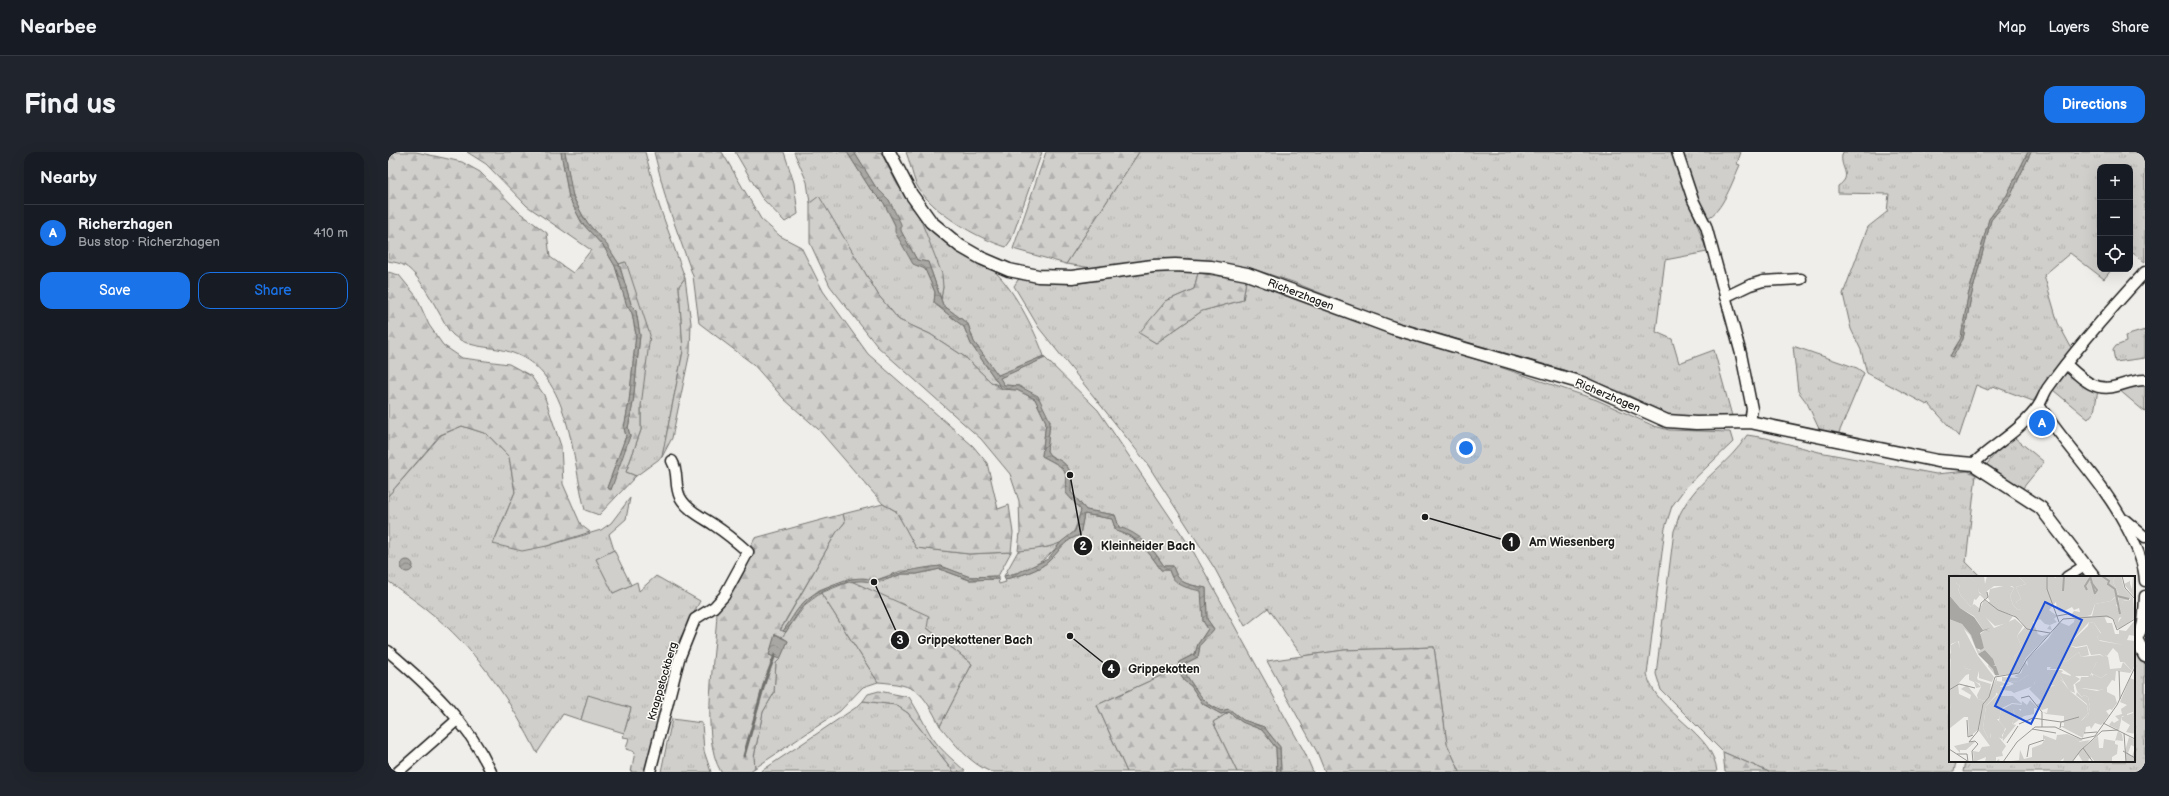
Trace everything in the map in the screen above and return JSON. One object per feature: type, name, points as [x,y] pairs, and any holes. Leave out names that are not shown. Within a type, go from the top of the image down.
[{"type":"street","name":"Richerzhagen","points":[[889,152],[911,194],[934,225],[960,246],[981,258],[1009,270],[1038,276],[1072,278],[1153,266],[1175,265],[1211,267],[1247,274],[1393,328],[1582,383],[1667,420],[1696,423],[1750,422],[1938,461],[1973,464],[2027,497],[2041,508],[2093,576]]},
{"type":"street","points":[[1677,152],[1693,200],[1706,226],[1711,249],[1743,361],[1752,409],[1750,422]]},
{"type":"street","points":[[1973,464],[1988,450],[2015,431],[2039,405],[2046,391],[2066,364],[2145,272]]},
{"type":"street","points":[[1725,297],[1763,281],[1802,279]]},
{"type":"street","points":[[2066,364],[2088,383],[2100,388],[2108,388],[2137,380],[2145,380]]},
{"type":"street","points":[[2039,405],[2051,424],[2105,490],[2122,518],[2137,547],[2145,581]]},
{"type":"street","name":"Knappstockberg","points":[[650,772],[679,659],[695,619],[714,607],[724,596],[748,552],[715,525],[688,508],[680,497],[677,486],[676,466],[672,461]]},
{"type":"street","points":[[2122,518],[2145,537]]},
{"type":"street","points":[[2069,576],[2086,565]]},
{"type":"street","points":[[2145,596],[2140,634],[2135,637],[2145,656]]},
{"type":"street","points":[[388,651],[428,685],[457,720],[486,761],[491,772]]},
{"type":"street","points":[[398,772],[457,720]]},
{"type":"green space","points":[[388,152],[416,152],[462,162],[480,172],[520,213],[547,233],[550,257],[573,273],[591,250],[527,206],[486,164],[467,152],[561,152],[569,198],[582,223],[604,247],[615,266],[627,306],[632,313],[636,335],[629,402],[624,428],[626,436],[607,488],[630,436],[628,428],[633,403],[640,335],[636,311],[631,304],[619,264],[626,262],[650,335],[641,406],[641,430],[626,472],[636,476],[599,515],[585,510],[566,420],[558,398],[547,379],[532,363],[513,353],[467,343],[453,335],[415,275],[403,265],[388,261]]},
{"type":"green space","points":[[565,152],[645,152],[659,205],[685,278],[679,286],[683,351],[662,457],[636,476],[626,472],[641,430],[641,406],[625,262],[619,264],[578,207],[570,187]]},
{"type":"green space","points":[[654,152],[722,152],[761,219],[780,236],[801,247],[823,291],[868,354],[973,446],[987,463],[998,509],[1009,505],[1013,533],[1011,552],[969,554],[916,548],[896,511],[883,504],[818,429],[784,399],[753,364],[699,323],[693,276],[667,203]]},
{"type":"green space","points":[[735,152],[784,152],[794,183],[798,214],[785,222],[762,198]]},
{"type":"green space","points":[[794,152],[847,152],[871,190],[884,203],[895,225],[925,269],[935,292],[934,303],[964,327],[971,344],[1000,386],[991,382],[965,357],[930,334],[899,320],[879,296],[819,197],[810,203],[807,182]]},
{"type":"green space","points":[[854,152],[881,152],[897,184],[920,218],[942,274],[943,287],[941,299],[928,262],[917,260],[901,231],[889,200],[875,186]]},
{"type":"green space","points":[[906,152],[1042,152],[1011,240],[1006,247],[994,243],[956,223],[932,204],[916,184]]},
{"type":"green space","points":[[1046,152],[1139,152],[1066,264],[1013,249]]},
{"type":"green space","points":[[1139,152],[1672,152],[1707,252],[1665,260],[1656,332],[1672,339],[1679,363],[1714,350],[1732,416],[1684,417],[1667,414],[1626,394],[1564,370],[1380,317],[1293,282],[1253,269],[1189,259],[1148,260],[1092,268],[1066,264]]},
{"type":"green space","points":[[1682,152],[1741,152],[1737,164],[1740,165],[1722,203],[1718,210],[1707,218],[1703,213]]},
{"type":"green space","points":[[1843,152],[2028,152],[2007,195],[1989,219],[1968,296],[1961,338],[1950,356],[1963,339],[1971,297],[1991,220],[2010,197],[2031,152],[2145,152],[2145,262],[2133,253],[2133,164],[2097,164],[2097,272],[2110,272],[2104,279],[2070,253],[2044,275],[2058,323],[2072,349],[2033,401],[1993,386],[1988,390],[1976,385],[1959,437],[1928,403],[1927,405],[1867,373],[1861,350],[1851,329],[1843,294],[1868,227],[1887,212],[1889,194],[1838,193],[1838,186],[1845,178],[1842,157]]},
{"type":"green space","points":[[819,196],[879,296],[899,320],[930,334],[965,357],[991,382],[1002,389],[1017,390],[1035,399],[1046,422],[1042,456],[1063,469],[1066,478],[1066,493],[1081,510],[1075,529],[1065,540],[1050,546],[1018,551],[1020,532],[1019,501],[1010,474],[981,439],[877,346],[830,286],[810,243],[810,203]]},
{"type":"green space","points":[[920,218],[933,231],[991,268],[999,276],[1015,297],[1029,321],[1044,356],[998,376],[974,342],[968,324],[943,305],[941,299],[943,287]]},
{"type":"green space","points":[[1166,271],[1198,273],[1194,289],[1166,301],[1140,333],[1156,343],[1202,311],[1243,300],[1246,280],[1393,335],[1479,360],[1597,400],[1654,426],[1669,430],[1730,432],[1733,442],[1686,487],[1672,506],[1665,528],[1647,675],[1653,689],[1662,701],[1706,745],[1714,758],[1717,772],[1460,772],[1447,744],[1434,647],[1345,650],[1302,656],[1268,608],[1245,626],[1215,569],[1146,462],[1039,328],[1014,286],[1020,277],[1053,283],[1078,283]]},
{"type":"green space","points":[[388,272],[399,275],[416,296],[429,325],[443,345],[462,358],[509,364],[531,376],[544,395],[561,446],[563,484],[581,525],[590,532],[547,546],[522,551],[493,544],[515,492],[509,457],[487,434],[462,426],[440,435],[388,496]]},
{"type":"green space","points":[[1198,273],[1246,280],[1243,300],[1202,311],[1156,343],[1139,333],[1166,301],[1194,289]]},
{"type":"green space","points":[[685,278],[691,323],[690,352],[672,438],[662,457],[683,351],[679,286]]},
{"type":"green space","points":[[2145,330],[2145,358],[2115,362],[2113,350],[2116,346],[2126,342],[2125,336]]},
{"type":"green space","points":[[1793,346],[1857,368],[1864,373],[1838,435],[1820,431],[1807,403],[1798,391]]},
{"type":"green space","points":[[1045,358],[1098,410],[1193,551],[1305,753],[1313,772],[1281,772],[1280,747],[1264,727],[1243,720],[1229,709],[1221,711],[1211,705],[1203,698],[1192,683],[1182,665],[1198,657],[1200,645],[1214,629],[1207,619],[1206,588],[1185,583],[1178,577],[1173,566],[1164,566],[1153,550],[1119,527],[1115,515],[1086,510],[1071,492],[1071,476],[1068,468],[1062,462],[1051,456],[1047,451],[1050,421],[1019,386],[1004,385],[999,378]]},
{"type":"green space","points":[[2065,373],[2074,375],[2098,390],[2094,412],[2088,419],[2053,390]]},
{"type":"green space","points":[[2145,382],[2145,412],[2118,389]]},
{"type":"green space","points":[[462,426],[487,434],[509,457],[515,492],[493,544],[547,546],[601,530],[611,523],[630,498],[626,519],[609,534],[614,550],[597,559],[613,593],[637,582],[639,591],[656,576],[700,601],[680,639],[644,772],[631,772],[635,752],[626,749],[629,738],[623,737],[631,708],[588,696],[581,720],[563,714],[537,753],[506,698],[481,664],[453,632],[388,581],[388,496],[441,435]]},
{"type":"green space","points":[[1747,435],[1766,438],[1819,452],[1936,474],[1968,471],[1976,475],[1966,562],[1980,576],[1949,576],[1949,762],[1956,762],[1954,772],[1769,772],[1723,752],[1661,690],[1656,674],[1674,531],[1681,512],[1688,499],[1740,445]]},
{"type":"green space","points":[[2015,438],[2044,462],[2022,489],[1990,469],[1987,464],[1999,449]]},
{"type":"green space","points":[[883,504],[896,511],[917,548],[969,554],[1011,552],[998,576],[970,577],[941,566],[916,571],[901,571],[874,581],[850,578],[819,590],[804,602],[783,632],[780,631],[836,533],[845,522],[843,514]]},
{"type":"green space","points":[[843,514],[845,522],[836,533],[780,630],[786,632],[782,637],[776,634],[769,655],[780,659],[776,663],[774,693],[763,712],[754,757],[755,768],[748,772],[721,772],[714,756],[710,716],[710,693],[717,611],[735,589],[743,574],[755,549],[751,546],[755,538]]},
{"type":"green space","points":[[1084,514],[1112,519],[1116,531],[1130,537],[1142,546],[1161,570],[1169,570],[1172,578],[1202,591],[1203,621],[1208,629],[1198,644],[1195,654],[1179,662],[1178,668],[1097,705],[1127,772],[991,772],[969,758],[956,746],[940,726],[972,664],[927,628],[851,581],[868,580],[874,584],[902,574],[917,574],[940,569],[969,580],[998,579],[999,584],[1006,582],[1005,579],[1022,575],[1045,564],[1063,545],[1080,535]]},
{"type":"green space","points":[[1061,542],[1049,555],[1036,565],[1004,576],[1018,551],[1048,547]]},
{"type":"green space","points":[[614,550],[631,585],[613,593],[596,559]]},
{"type":"green space","points":[[851,581],[929,616],[927,628],[972,664],[940,726],[923,697],[917,692],[902,685],[878,682],[821,593]]},
{"type":"green space","points":[[821,593],[878,682],[863,687],[840,711],[755,768],[754,757],[763,712],[774,693],[776,663],[788,641],[782,637],[806,604]]},
{"type":"green space","points":[[2135,646],[2145,664],[2145,772],[1963,772],[1965,762],[2135,762]]},
{"type":"green space","points":[[1434,647],[1447,744],[1460,772],[1325,772],[1317,752],[1267,661],[1344,650]]},
{"type":"green space","points":[[1178,668],[1184,680],[1191,686],[1203,704],[1221,714],[1229,712],[1213,722],[1237,772],[1127,772],[1097,705]]},
{"type":"green space","points":[[879,691],[909,697],[936,743],[965,771],[954,772],[908,713],[896,705],[863,701],[868,694]]},
{"type":"green space","points":[[588,695],[631,708],[624,733],[581,720]]},
{"type":"green space","points":[[863,701],[896,705],[908,713],[954,772],[760,772],[858,706]]},
{"type":"green space","points":[[1229,712],[1242,722],[1262,730],[1276,748],[1277,772],[1237,772],[1213,722]]},
{"type":"green space","points":[[672,719],[702,723],[704,751],[711,772],[661,772]]},
{"type":"green space","points":[[1723,752],[1769,772],[1725,772]]},
{"type":"water","points":[[561,152],[565,152],[573,197],[585,220],[607,245],[619,264],[631,304],[636,311],[640,335],[633,403],[628,428],[630,436],[611,490],[607,488],[626,436],[624,428],[629,402],[636,335],[632,313],[627,306],[615,266],[604,247],[582,223],[569,198]]},
{"type":"water","points":[[847,152],[854,152],[875,186],[889,200],[901,224],[901,231],[917,260],[928,262],[943,305],[968,324],[974,342],[998,375],[1044,356],[1045,358],[1000,378],[1004,385],[1019,386],[1038,396],[1050,421],[1047,451],[1051,456],[1062,462],[1068,468],[1071,476],[1071,492],[1086,510],[1115,515],[1119,527],[1133,533],[1145,542],[1164,566],[1173,566],[1175,572],[1181,580],[1185,583],[1206,588],[1207,619],[1214,629],[1200,645],[1198,657],[1182,665],[1183,668],[1188,678],[1208,704],[1221,711],[1229,709],[1243,720],[1264,727],[1280,747],[1281,772],[1277,772],[1276,748],[1262,730],[1242,722],[1229,712],[1221,714],[1203,704],[1191,686],[1184,681],[1178,668],[1179,662],[1195,654],[1198,644],[1208,629],[1203,621],[1201,591],[1191,589],[1178,583],[1174,580],[1169,570],[1161,570],[1142,546],[1130,537],[1116,531],[1112,519],[1084,514],[1080,535],[1063,545],[1050,560],[1029,572],[1005,579],[1004,576],[1017,573],[1048,559],[1061,542],[1075,531],[1081,510],[1066,493],[1066,478],[1063,469],[1042,456],[1046,422],[1035,399],[1017,390],[1002,389],[971,344],[964,327],[934,303],[935,292],[925,269],[913,264],[895,232],[895,225],[884,203],[871,190]]},
{"type":"water","points":[[2028,152],[2031,152],[2010,197],[1991,220],[1971,297],[1963,339],[1953,357],[1950,356],[1961,338],[1968,296],[1989,219],[2007,195]]},
{"type":"water","points":[[409,560],[412,561],[412,571],[405,572],[402,571],[401,564],[402,561]]},
{"type":"water","points":[[941,566],[970,577],[998,576],[998,579],[970,580],[940,569],[917,574],[902,574],[874,584],[867,581],[848,582],[829,589],[811,599],[802,607],[786,632],[783,631],[797,609],[803,603],[817,592],[827,587],[858,578],[868,578],[875,581],[907,571]]},
{"type":"water","points":[[775,634],[788,641],[780,659],[769,655]]},
{"type":"waterway","points":[[744,756],[765,681],[775,655]]},
{"type":"place","name":"Richerzhagen","points":[[2042,423]]},
{"type":"place","name":"Kleinheider Bach","points":[[1070,475]]},
{"type":"place","name":"Am Wiesenberg","points":[[1425,517]]},
{"type":"place","name":"Grippekottener Bach","points":[[874,582]]},
{"type":"place","name":"Grippekotten","points":[[1070,636]]}]
